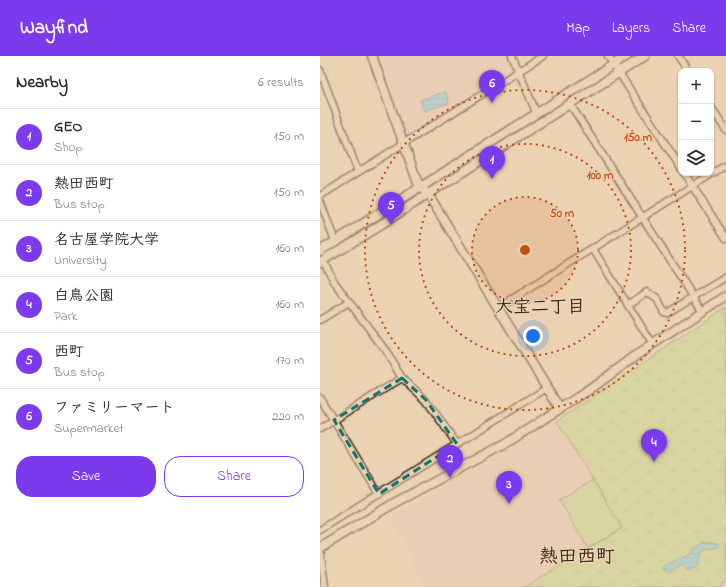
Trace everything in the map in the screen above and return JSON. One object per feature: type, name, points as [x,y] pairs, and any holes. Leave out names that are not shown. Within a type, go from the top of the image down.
[{"type":"street","points":[[372,56],[419,186],[428,194],[560,409]]},
{"type":"street","points":[[512,56],[536,112]]},
{"type":"street","points":[[320,196],[519,72],[542,56]]},
{"type":"street","points":[[608,56],[678,163]]},
{"type":"street","points":[[320,251],[419,186],[627,56]]},
{"type":"street","points":[[457,444],[426,400],[402,378],[385,350],[335,283],[321,261],[387,221],[645,56]]},
{"type":"street","points":[[678,56],[686,68]]},
{"type":"street","points":[[320,70],[358,172]]},
{"type":"street","points":[[570,104],[703,312]]},
{"type":"street","points":[[714,112],[726,130]]},
{"type":"street","points":[[498,308],[726,165]]},
{"type":"street","points":[[686,176],[726,238]]},
{"type":"street","points":[[320,201],[335,241]]},
{"type":"street","points":[[593,249],[653,345]]},
{"type":"street","points":[[628,305],[647,292],[657,299],[664,312],[667,313],[726,277]]},
{"type":"street","points":[[325,587],[320,547],[396,502],[505,444],[560,409],[726,296]]},
{"type":"street","points":[[320,320],[349,302]]},
{"type":"street","points":[[320,429],[402,378]]},
{"type":"street","points":[[320,530],[455,447],[457,444],[547,388]]},
{"type":"street","points":[[320,398],[379,494]]},
{"type":"highlighted area","points":[[402,378],[426,400],[457,444],[379,494],[334,420]]},
{"type":"shaded area","points":[[377,56],[509,56],[514,68],[409,135],[406,134]]},
{"type":"shaded area","points":[[557,421],[622,528],[524,587],[427,587],[411,561],[415,559],[389,518],[457,477],[510,450]]},
{"type":"green space","points":[[726,307],[726,581],[721,583],[720,587],[524,587],[622,528],[557,421]]},
{"type":"green space","points":[[593,480],[622,528],[588,548],[559,500]]},
{"type":"water","points":[[446,92],[449,103],[424,111],[420,100]]},
{"type":"water","points":[[705,542],[719,543],[719,547],[708,549],[701,553],[698,566],[694,570],[688,571],[681,565],[668,572],[663,569],[664,566],[692,553],[692,550]]},
{"type":"place","name":"ファミリーマート","points":[[492,103]]},
{"type":"place","name":"GEO","points":[[492,179]]},
{"type":"place","name":"西町","points":[[391,225]]},
{"type":"place","name":"白鳥公園","points":[[654,462]]},
{"type":"place","name":"熱田西町","points":[[450,478]]},
{"type":"place","name":"名古屋学院大学","points":[[509,504]]},
{"type":"district","name":"大宝二丁目","points":[[540,308]]},
{"type":"district","name":"熱田西町","points":[[577,557]]}]
